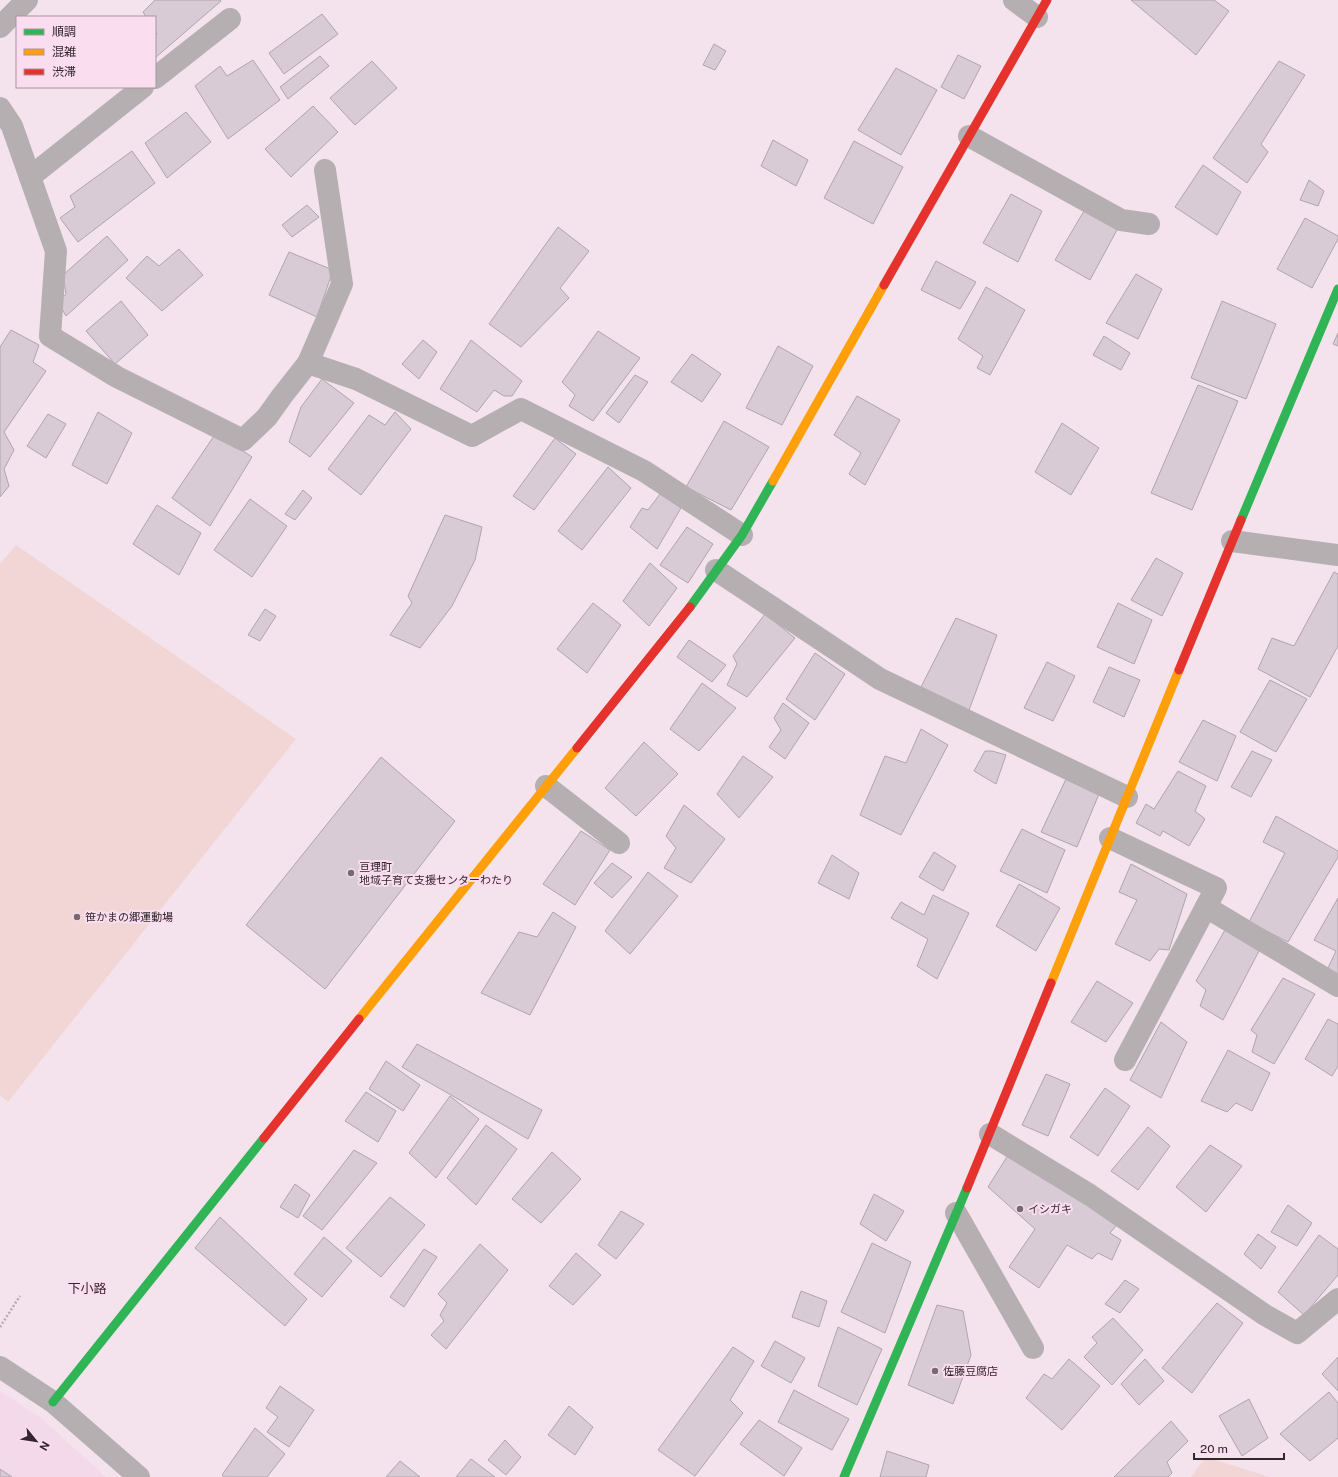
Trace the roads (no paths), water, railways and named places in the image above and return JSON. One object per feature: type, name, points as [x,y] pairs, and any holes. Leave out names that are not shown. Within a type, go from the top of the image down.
[{"type":"street","points":[[0,27],[27,0]]},
{"type":"street","points":[[53,1402],[703,590],[742,535],[1042,9],[1014,0]]},
{"type":"street","points":[[156,77],[230,19]]},
{"type":"street","points":[[30,177],[143,88]]},
{"type":"street","points":[[0,108],[12,126],[56,251],[50,336],[117,377],[243,440],[267,417],[308,363],[342,284],[325,170]]},
{"type":"street","points":[[969,136],[1121,220],[1150,224]]},
{"type":"street","points":[[844,1477],[990,1134],[1232,541],[1338,289]]},
{"type":"street","points":[[308,363],[356,379],[472,436],[521,409],[644,471],[742,535]]},
{"type":"street","points":[[1232,541],[1338,555]]},
{"type":"street","points":[[716,570],[880,679],[1127,797]]},
{"type":"street","points":[[546,786],[619,843]]},
{"type":"street","points":[[1110,838],[1216,888],[1124,1060]]},
{"type":"street","points":[[1206,907],[1338,986]]},
{"type":"street","points":[[990,1134],[1090,1195],[1265,1316],[1297,1333],[1338,1299]]},
{"type":"street","points":[[956,1213],[1033,1348]]},
{"type":"street","points":[[0,1366],[53,1402],[139,1477]]},
{"type":"place","name":"亘理町 地域子育て支援センターわたり","points":[[351,873]]},
{"type":"place","name":"笹かまの郷運動場","points":[[77,917]]},
{"type":"place","name":"イシガキ","points":[[1020,1209]]},
{"type":"place","name":"佐藤豆腐店","points":[[935,1371]]},
{"type":"district","name":"下小路","points":[[87,1288]]}]
